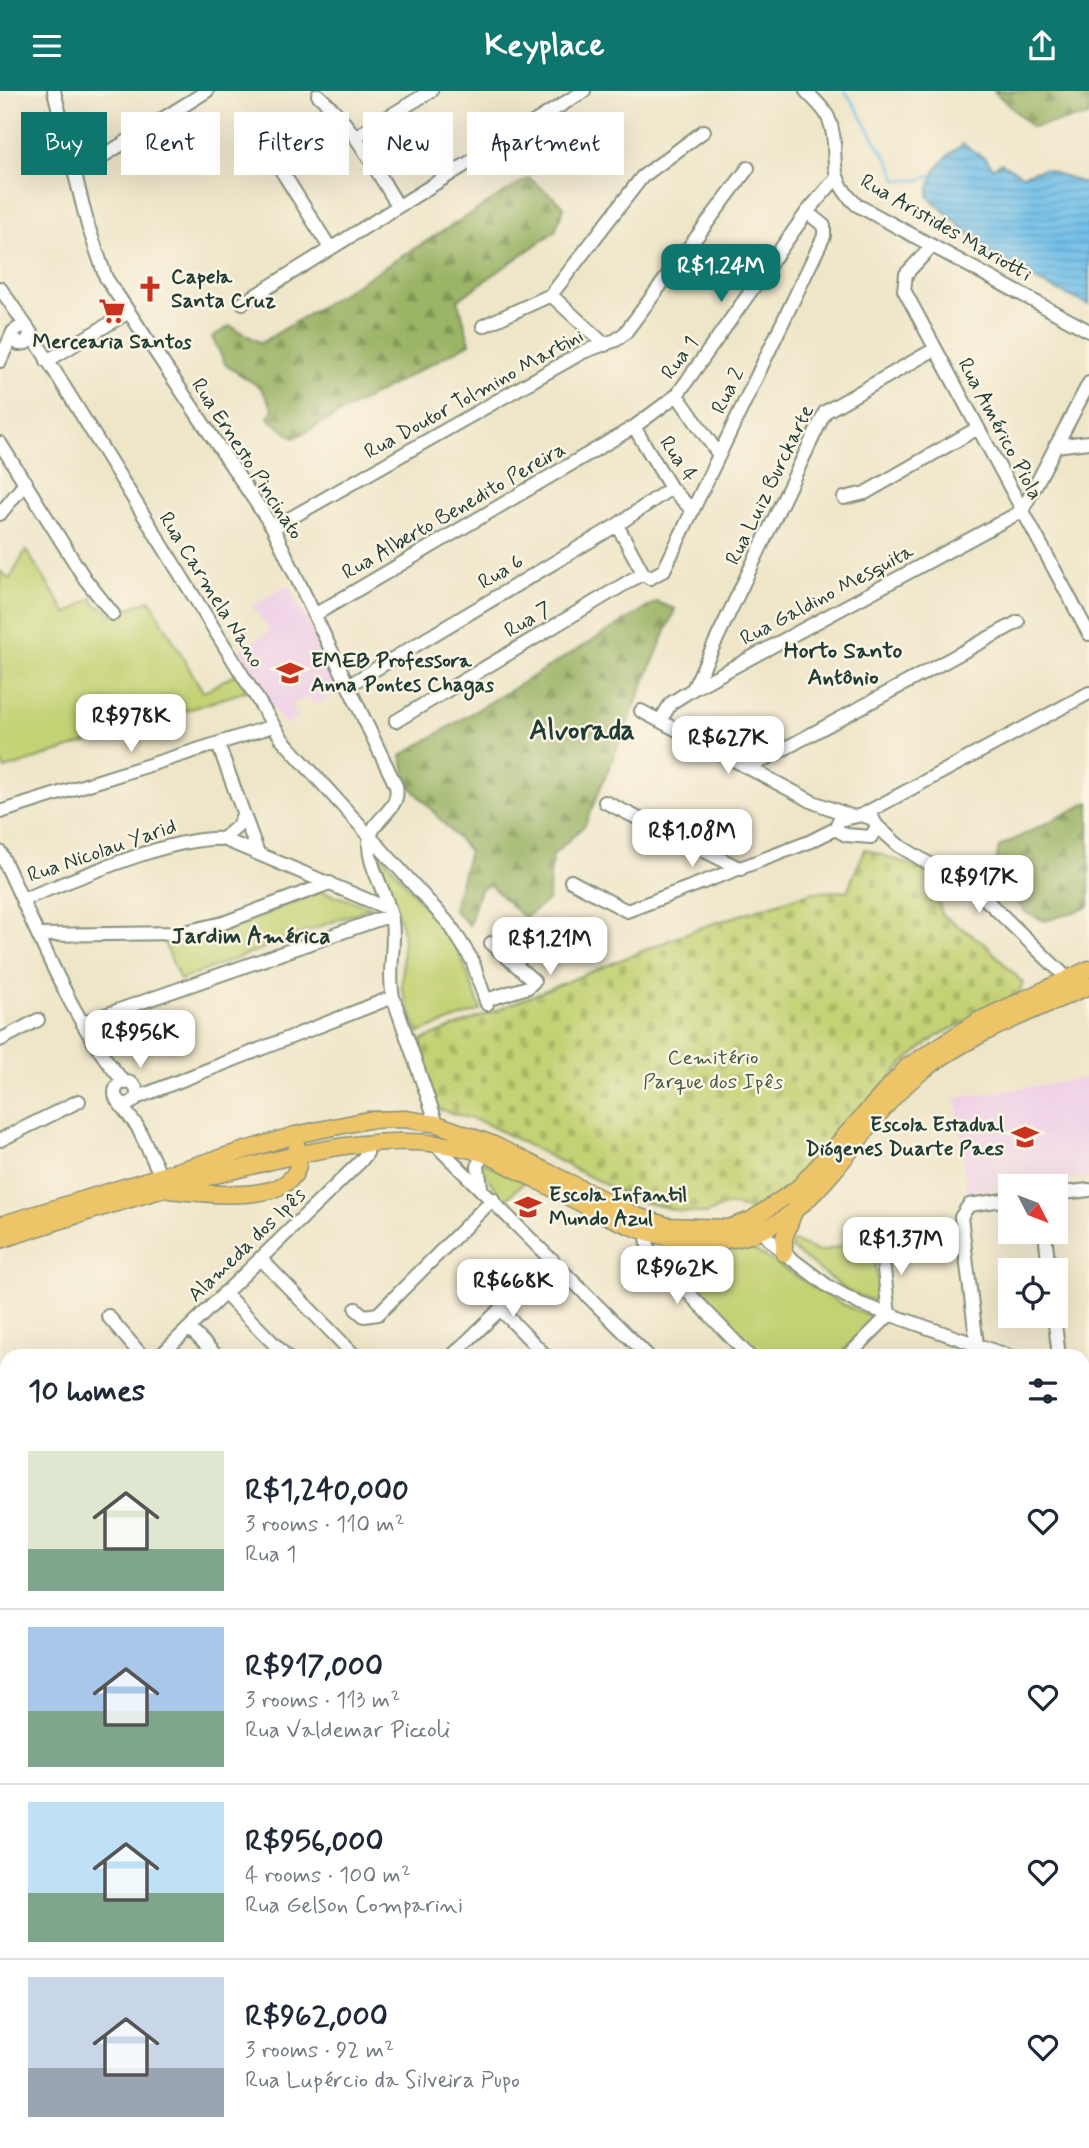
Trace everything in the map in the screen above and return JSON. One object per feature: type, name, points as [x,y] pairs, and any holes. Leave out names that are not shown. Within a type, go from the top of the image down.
[{"type":"main road","points":[[647,1234],[658,1228],[671,1227],[755,1226],[798,1188],[907,1067],[980,1020],[1089,969]]},
{"type":"main road","points":[[1063,998],[1071,987],[1067,978]]},
{"type":"main road","points":[[0,1225],[162,1181],[368,1142],[403,1141],[481,1152],[647,1234],[711,1242],[755,1226],[796,1207],[813,1195],[892,1099],[915,1076],[976,1037],[1089,986]]},
{"type":"main road","points":[[0,1240],[295,1135],[368,1120],[405,1119],[437,1124],[494,1145],[634,1215],[671,1227]]},
{"type":"main road","points":[[368,1120],[368,1142]]},
{"type":"main road","points":[[403,1141],[435,1132],[437,1124]]},
{"type":"main road","points":[[162,1181],[218,1196],[262,1191],[288,1180],[295,1171],[299,1154],[295,1135]]},
{"type":"main road","points":[[784,1253],[784,1238],[796,1207]]},
{"type":"street","name":"Rua Ernesto Pincinato","points":[[54,91],[60,112]]},
{"type":"street","points":[[107,154],[207,91]]},
{"type":"street","points":[[355,137],[431,91]]},
{"type":"street","name":"Rua Aristides Mariotti","points":[[806,91],[828,116],[836,177],[843,192],[858,205],[1089,331]]},
{"type":"street","points":[[243,303],[578,93]]},
{"type":"street","points":[[318,95],[333,108],[355,137],[398,206]]},
{"type":"street","points":[[483,326],[551,296],[642,177],[704,131]]},
{"type":"street","name":"Rua Doutor Tolmino Martini","points":[[273,529],[583,352],[605,345],[625,333],[748,168]]},
{"type":"street","name":"Rua Ernesto Pincinato","points":[[76,175],[88,226],[106,278],[273,529],[388,766],[398,795],[396,802],[370,835]]},
{"type":"street","points":[[284,175],[330,248]]},
{"type":"street","name":"Rua 1","points":[[611,441],[677,395],[807,212],[836,177]]},
{"type":"street","name":"Rua 2","points":[[643,573],[650,577],[664,570],[824,236],[824,226],[807,212]]},
{"type":"street","name":"Rua Américo Piola","points":[[932,246],[906,274],[904,290],[1089,634]]},
{"type":"street","name":"Rua Carmela Nano","points":[[0,288],[13,309],[22,335],[44,356],[273,726],[463,943],[487,1002],[528,987],[534,981],[491,943]]},
{"type":"street","points":[[551,296],[605,345]]},
{"type":"street","points":[[44,356],[127,313]]},
{"type":"street","points":[[3,356],[22,335]]},
{"type":"street","name":"Rua Luiz Burckarte","points":[[694,689],[825,412],[935,349]]},
{"type":"street","points":[[1022,511],[1089,383]]},
{"type":"street","points":[[677,395],[719,455]]},
{"type":"street","name":"Rua 4","points":[[634,427],[671,488],[692,510]]},
{"type":"street","points":[[844,498],[865,493],[978,429]]},
{"type":"street","name":"Rua Alberto Benedito Pereira","points":[[316,614],[611,441]]},
{"type":"street","points":[[1055,446],[1089,442]]},
{"type":"street","points":[[0,443],[85,579],[113,614]]},
{"type":"street","points":[[0,514],[26,482]]},
{"type":"street","name":"Rua 6","points":[[349,685],[617,525],[671,488]]},
{"type":"street","name":"Rua Galdino Mesquita","points":[[660,722],[671,703],[694,689],[1022,511]]},
{"type":"street","points":[[617,525],[643,573]]},
{"type":"street","name":"Rua 7","points":[[396,721],[643,573]]},
{"type":"street","points":[[749,768],[1018,622]]},
{"type":"street","points":[[571,881],[627,911],[741,869],[888,802],[1089,693]]},
{"type":"street","points":[[641,711],[813,802],[857,815],[898,845],[981,895],[1067,978]]},
{"type":"street","points":[[0,812],[273,726]]},
{"type":"street","points":[[218,744],[258,853]]},
{"type":"street","points":[[605,802],[741,869]]},
{"type":"street","points":[[813,802],[835,827],[846,835],[875,829]]},
{"type":"street","points":[[875,829],[888,802]]},
{"type":"street","points":[[223,839],[238,826],[243,815]]},
{"type":"street","points":[[370,835],[369,849],[390,912],[394,937],[389,980],[437,1124]]},
{"type":"street","name":"Rua Nicolau Yarid","points":[[23,899],[173,845],[205,838],[223,839],[330,883],[390,912]]},
{"type":"street","points":[[0,852],[82,1023],[107,1063],[135,1088],[137,1126]]},
{"type":"street","points":[[40,935],[180,933],[223,923],[330,883]]},
{"type":"street","points":[[82,1023],[390,912]]},
{"type":"street","points":[[116,1097],[123,1104],[393,997]]},
{"type":"street","points":[[0,1040],[38,1020]]},
{"type":"street","points":[[107,1063],[116,1097],[137,1126],[162,1181]]},
{"type":"street","points":[[116,1097],[117,1087],[127,1083],[163,1086]]},
{"type":"street","points":[[0,1140],[79,1101]]},
{"type":"street","name":"Alameda dos Ipês","points":[[360,1161],[403,1141]]},
{"type":"street","name":"Alameda dos Ipês","points":[[167,1349],[360,1161],[367,1153],[368,1142]]},
{"type":"street","points":[[435,1144],[641,1349]]},
{"type":"street","points":[[481,1152],[478,1167],[481,1188]]},
{"type":"street","points":[[1068,1192],[1089,1190]]},
{"type":"street","points":[[356,1309],[364,1316],[378,1314],[493,1199]]},
{"type":"street","points":[[974,1349],[978,1345],[961,1217],[965,1208],[979,1202],[998,1200]]},
{"type":"street","points":[[755,1226],[784,1253],[829,1287],[889,1315],[989,1349]]},
{"type":"street","points":[[647,1234],[648,1247],[655,1258],[742,1349]]},
{"type":"street","points":[[881,1242],[889,1315]]},
{"type":"street","points":[[260,1258],[348,1349]]},
{"type":"street","points":[[459,1349],[552,1259]]},
{"type":"street","points":[[224,1293],[279,1349]]},
{"type":"street","points":[[500,1309],[539,1349]]},
{"type":"street","points":[[855,1349],[889,1315]]},
{"type":"street","points":[[107,1316],[136,1349]]},
{"type":"street","points":[[189,1328],[210,1349]]},
{"type":"street","points":[[1056,1328],[1058,1349]]},
{"type":"shaded area","name":"EMEB Professora Anna Pontes Chagas","points":[[288,585],[344,691],[315,705],[307,697],[291,705],[297,716],[286,726],[234,654],[270,631],[252,606]]},
{"type":"shaded area","name":"Escola Estadual Diógenes Duarte Paes","points":[[1089,1078],[1089,1177],[1068,1180],[1068,1174],[998,1174],[998,1189],[967,1193],[956,1098]]},
{"type":"green space","points":[[994,91],[1089,91],[1089,116],[1032,127]]},
{"type":"green space","points":[[529,178],[564,206],[555,231],[458,300],[470,343],[294,438],[268,418],[273,409],[261,388],[226,365],[212,337],[230,326],[261,343]]},
{"type":"green space","points":[[26,550],[67,614],[92,598],[96,605],[113,614],[150,600],[203,692],[239,672],[246,691],[5,769],[0,760],[0,571],[10,579]]},
{"type":"green space","points":[[656,602],[675,609],[585,825],[552,856],[548,901],[524,918],[490,885],[480,889],[469,925],[453,909],[469,851],[409,785],[401,756]]},
{"type":"green space","points":[[1089,802],[1089,907],[1045,921],[1026,913],[994,873],[999,847]]},
{"type":"green space","name":"Cemitério Parque dos Ipês","points":[[865,849],[930,872],[942,915],[984,943],[1023,983],[1018,995],[937,1036],[905,1062],[798,1181],[753,1210],[727,1205],[706,1214],[635,1200],[485,1123],[438,1109],[425,1077],[420,1041],[702,927],[813,892],[847,891]]},
{"type":"green space","points":[[378,850],[457,946],[481,1010],[418,1033],[402,989],[403,932]]},
{"type":"green space","points":[[320,891],[371,907],[180,980],[163,940],[244,922]]},
{"type":"green space","points":[[474,1158],[525,1181],[504,1201]]},
{"type":"green space","points":[[872,1238],[880,1303],[848,1292],[791,1248],[793,1241],[818,1252]]},
{"type":"green space","points":[[666,1246],[752,1249],[840,1303],[877,1319],[845,1349],[756,1349],[663,1258]]},
{"type":"water","points":[[963,144],[986,159],[993,168],[1001,163],[1022,175],[1044,169],[1089,185],[1089,305],[1002,265],[928,196],[939,166]]},
{"type":"waterway","points":[[845,91],[890,163],[897,180],[920,180],[931,175]]},
{"type":"place","name":"Capela Santa Cruz","points":[[150,289]]},
{"type":"place","name":"Mercearia Santos","points":[[112,311]]},
{"type":"place","name":"EMEB Professora Anna Pontes Chagas","points":[[290,673]]},
{"type":"place","name":"Escola Estadual Diógenes Duarte Paes","points":[[1025,1137]]},
{"type":"place","name":"Escola Infantil Mundo Azul","points":[[528,1207]]},
{"type":"district","name":"Horto Santo Antônio","points":[[843,665]]},
{"type":"district","name":"Alvorada","points":[[582,731]]},
{"type":"district","name":"Jardim América","points":[[251,937]]}]
